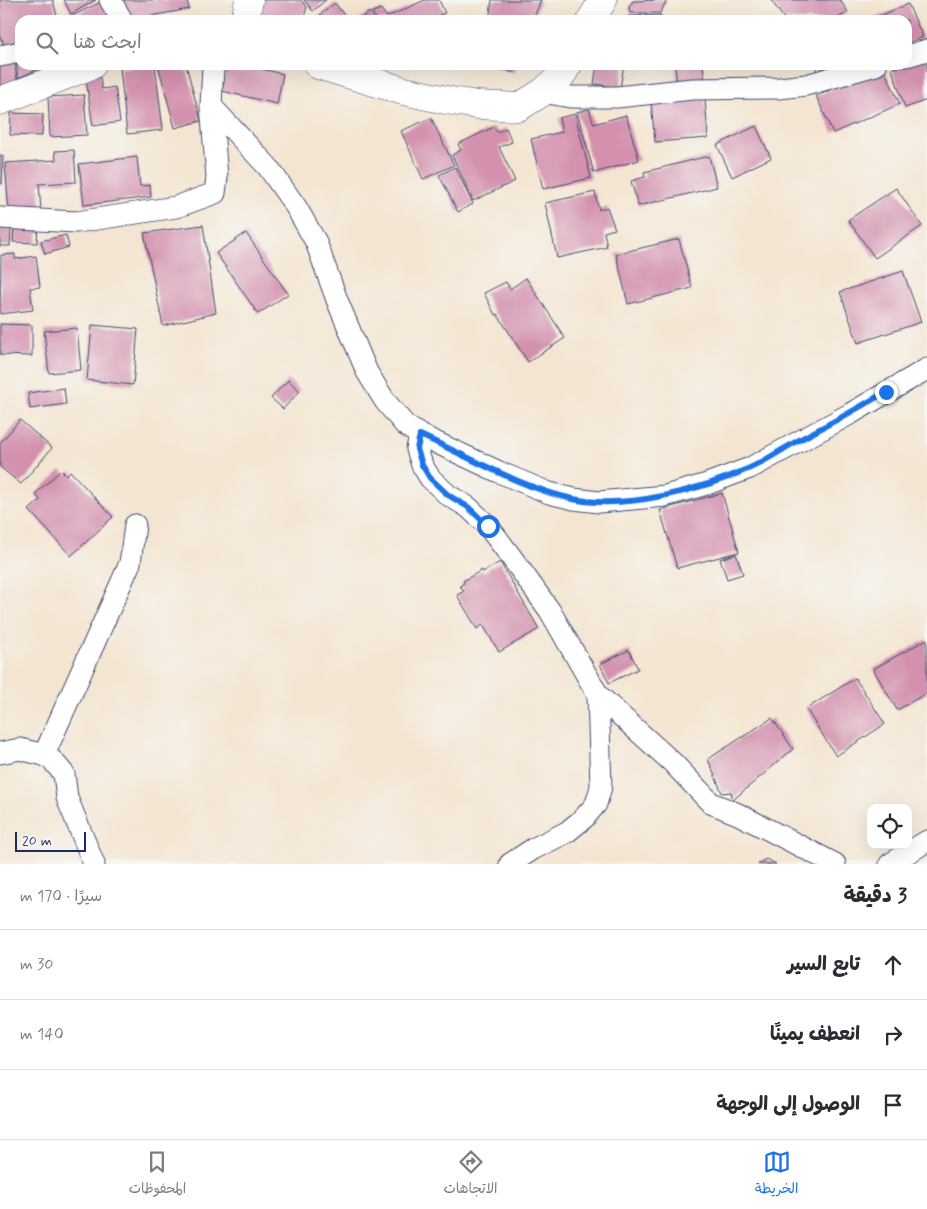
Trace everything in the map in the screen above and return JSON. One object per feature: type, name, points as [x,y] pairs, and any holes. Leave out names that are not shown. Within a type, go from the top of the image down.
[{"type":"main road","points":[[246,15],[249,0]]},
{"type":"main road","points":[[594,15],[603,0]]},
{"type":"main road","points":[[0,101],[79,70]]},
{"type":"main road","points":[[335,70],[404,91],[478,106],[519,107],[543,92],[561,76],[565,70]]},
{"type":"street","points":[[110,0],[119,15]]},
{"type":"street","points":[[912,54],[927,50]]},
{"type":"street","points":[[0,56],[15,53]]},
{"type":"street","points":[[0,218],[76,222],[176,207],[215,193],[216,177],[211,106],[213,70]]},
{"type":"street","points":[[543,92],[570,97],[603,97],[692,90],[779,88],[806,85],[858,70]]},
{"type":"street","points":[[211,106],[268,167],[296,207],[316,242],[337,300],[367,372],[385,401],[405,425],[420,435],[499,472],[550,492],[574,499],[598,502],[664,496],[707,484],[750,468],[850,414],[927,369]]},
{"type":"street","points":[[420,435],[417,449],[422,465],[430,478],[448,495],[468,507],[488,526],[550,611],[598,695],[673,763],[711,804],[738,814],[834,864]]},
{"type":"street","points":[[44,755],[124,579],[130,563],[135,525]]},
{"type":"street","points":[[510,864],[533,849],[567,832],[584,818],[596,804],[600,787],[598,695]]},
{"type":"street","points":[[0,753],[20,749],[44,755],[64,774],[67,798],[94,864]]},
{"type":"street","points":[[890,864],[927,841]]},
{"type":"building","points":[[0,0],[53,0],[57,15],[15,15],[15,47],[5,49],[2,39],[0,39]]},
{"type":"building","points":[[64,0],[96,0],[71,14]]},
{"type":"building","points":[[105,0],[110,15],[74,15]]},
{"type":"building","points":[[115,0],[187,0],[189,9],[156,15],[126,15]]},
{"type":"building","points":[[252,0],[301,0],[307,7],[305,15],[258,15]]},
{"type":"building","points":[[304,0],[326,0],[313,11]]},
{"type":"building","points":[[425,0],[439,0],[445,13],[439,15],[391,15]]},
{"type":"building","points":[[492,0],[541,0],[535,15],[490,15]]},
{"type":"building","points":[[667,0],[660,13],[630,13],[629,7],[633,1]]},
{"type":"building","points":[[771,0],[840,0],[848,12],[843,15],[782,15]]},
{"type":"building","points":[[335,3],[344,15],[320,15]]},
{"type":"building","points":[[908,4],[923,37],[912,41],[912,15],[882,15]]},
{"type":"building","points":[[381,9],[386,15],[374,15],[372,12]]},
{"type":"building","points":[[927,57],[927,100],[905,108],[892,70],[912,70],[912,62]]},
{"type":"building","points":[[14,61],[17,79],[0,87],[0,64]]},
{"type":"building","points":[[17,70],[36,70],[18,78]]},
{"type":"building","points":[[120,70],[156,70],[163,130],[127,134]]},
{"type":"building","points":[[159,70],[187,70],[201,121],[175,128]]},
{"type":"building","points":[[227,70],[266,70],[283,74],[277,104],[222,91]]},
{"type":"building","points":[[596,70],[623,70],[620,88],[594,84]]},
{"type":"building","points":[[675,70],[704,70],[705,84],[677,86]]},
{"type":"building","points":[[816,70],[838,70],[819,75]]},
{"type":"building","points":[[876,70],[884,70],[900,104],[833,133],[816,96]]},
{"type":"building","points":[[99,72],[102,89],[115,87],[120,122],[93,126],[85,74]]},
{"type":"building","points":[[84,95],[87,135],[50,137],[48,97]]},
{"type":"building","points":[[705,98],[708,138],[655,142],[651,103]]},
{"type":"building","points":[[589,109],[594,124],[626,115],[639,160],[594,173],[577,112]]},
{"type":"building","points":[[11,113],[43,114],[42,136],[10,135]]},
{"type":"building","points":[[575,114],[591,178],[543,189],[531,139],[562,132],[559,118]]},
{"type":"building","points":[[431,118],[454,165],[423,179],[401,131]]},
{"type":"building","points":[[756,126],[771,158],[732,177],[717,145]]},
{"type":"building","points":[[494,127],[497,132],[506,128],[512,142],[499,147],[515,181],[473,201],[452,155],[461,150],[458,144]]},
{"type":"building","points":[[74,150],[76,182],[39,184],[41,211],[9,213],[5,163],[56,160],[55,151]]},
{"type":"building","points":[[0,155],[3,156],[2,184],[0,184]]},
{"type":"building","points":[[709,156],[717,187],[638,206],[631,181],[645,177],[644,172]]},
{"type":"building","points":[[137,157],[140,186],[150,185],[151,197],[84,205],[79,164]]},
{"type":"building","points":[[455,167],[473,204],[458,212],[439,175]]},
{"type":"building","points":[[896,188],[922,226],[875,258],[848,220]]},
{"type":"building","points":[[595,192],[599,210],[607,207],[615,229],[604,232],[607,247],[557,258],[545,203]]},
{"type":"building","points":[[0,222],[11,222],[10,246],[0,246]]},
{"type":"building","points":[[14,223],[38,224],[37,243],[13,242]]},
{"type":"building","points":[[203,225],[216,313],[163,326],[144,233]]},
{"type":"building","points":[[246,233],[288,294],[258,314],[216,253]]},
{"type":"building","points":[[66,235],[69,247],[45,254],[41,241]]},
{"type":"building","points":[[679,239],[692,288],[628,304],[616,254]]},
{"type":"building","points":[[15,254],[15,259],[36,256],[40,287],[30,288],[33,310],[0,314],[1,255]]},
{"type":"building","points":[[903,271],[921,322],[858,343],[840,292]]},
{"type":"building","points":[[526,278],[565,338],[528,362],[497,314],[495,315],[484,293],[506,282],[510,289]]},
{"type":"building","points":[[0,324],[32,325],[32,356],[0,355]]},
{"type":"building","points":[[92,325],[138,329],[133,385],[87,380]]},
{"type":"building","points":[[77,328],[81,370],[49,373],[44,331]]},
{"type":"building","points":[[288,380],[300,391],[283,409],[271,398]]},
{"type":"building","points":[[64,388],[66,404],[30,409],[28,393]]},
{"type":"building","points":[[20,420],[52,448],[21,484],[0,467],[0,443]]},
{"type":"building","points":[[61,470],[66,475],[70,471],[113,517],[71,556],[29,510],[40,500],[35,494]]},
{"type":"building","points":[[722,493],[739,552],[677,568],[660,510]]},
{"type":"building","points":[[736,554],[743,574],[727,579],[720,559]]},
{"type":"building","points":[[500,562],[539,629],[499,652],[483,625],[477,629],[457,595],[464,591],[460,586],[464,583],[463,581]]},
{"type":"building","points":[[927,639],[927,693],[897,710],[873,669]]},
{"type":"building","points":[[629,650],[638,669],[609,683],[600,664]]},
{"type":"building","points":[[855,678],[885,724],[836,756],[806,709]]},
{"type":"building","points":[[772,718],[793,749],[733,800],[731,792],[722,793],[708,759]]},
{"type":"building","points":[[766,859],[776,864],[758,864]]},
{"type":"route","points":[[488,526],[468,507],[448,495],[430,478],[422,465],[417,449],[420,435],[499,472],[550,492],[574,499],[598,502],[624,501],[664,496],[707,484],[750,468],[850,414],[886,392]]}]
